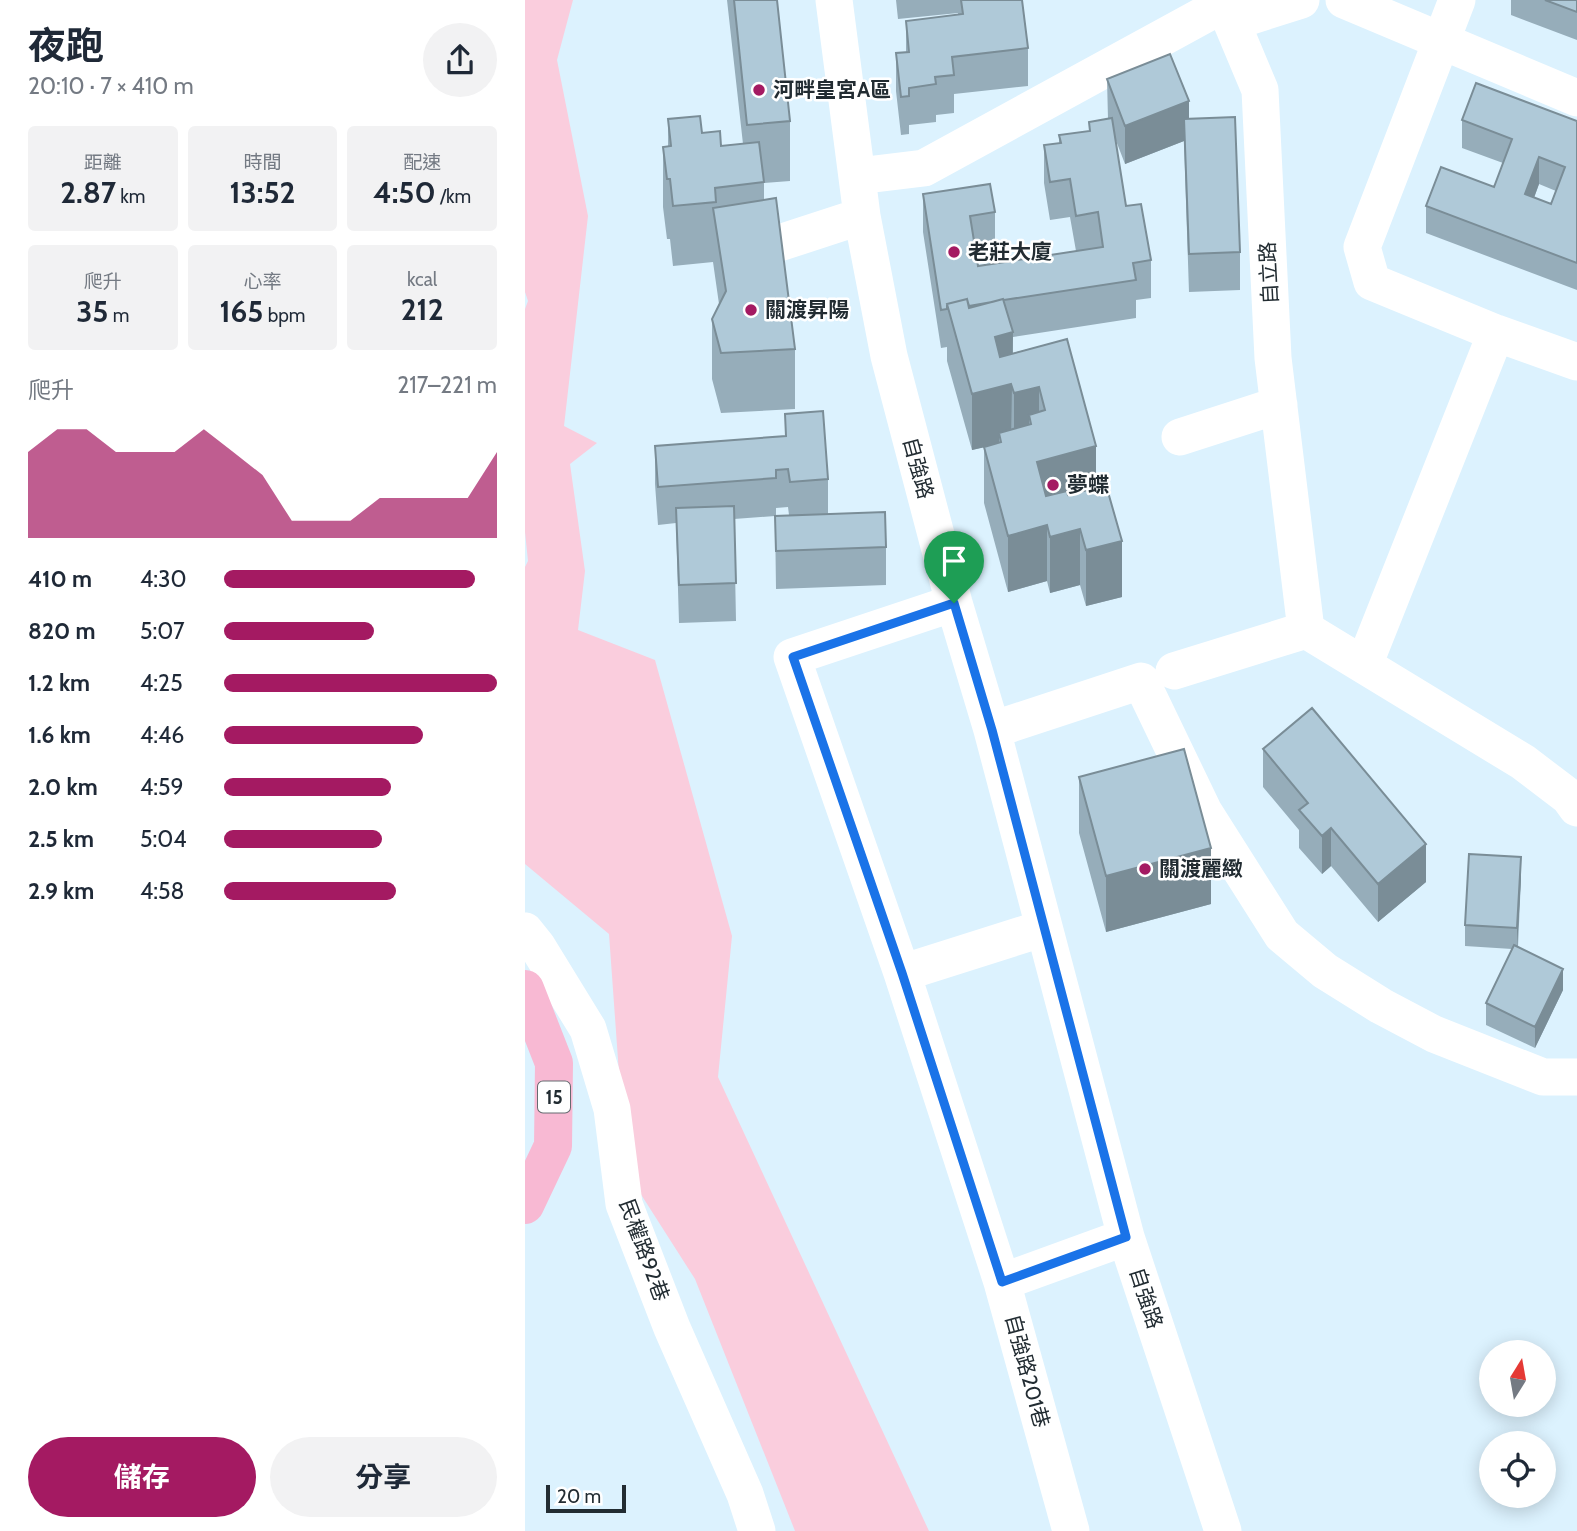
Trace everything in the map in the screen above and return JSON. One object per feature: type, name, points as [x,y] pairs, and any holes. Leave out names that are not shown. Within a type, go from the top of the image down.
[{"type":"main road","name":"15","points":[[525,989],[554,1063],[553,1146],[525,1205]]},
{"type":"street","name":"自強路","points":[[834,0],[862,216],[889,356],[954,603],[992,730],[1126,1237],[1223,1531]]},
{"type":"street","points":[[858,176],[924,168],[1227,9],[1301,0]]},
{"type":"street","points":[[1344,0],[1577,98]]},
{"type":"street","points":[[1457,0],[1362,247],[1371,282],[1496,333],[1577,362]]},
{"type":"street","name":"自立路","points":[[1227,9],[1260,90],[1273,358],[1306,630]]},
{"type":"street","points":[[770,246],[862,216]]},
{"type":"street","points":[[1364,665],[1496,333]]},
{"type":"street","points":[[1180,437],[1279,405]]},
{"type":"street","name":"自強路201巷","points":[[954,603],[793,657],[902,973],[1002,1282],[1071,1531]]},
{"type":"street","points":[[992,730],[1306,630],[1523,762],[1569,797],[1577,808]]},
{"type":"street","points":[[1158,676],[1204,812],[1282,935],[1325,971],[1381,1006],[1434,1034],[1543,1077],[1577,1077]]},
{"type":"street","points":[[902,973],[1044,928]]},
{"type":"street","name":"民權路92巷","points":[[525,931],[588,1030],[612,1109],[624,1204],[672,1328],[745,1494],[757,1531]]},
{"type":"street","points":[[1002,1282],[1126,1237]]},
{"type":"shaded area","points":[[525,0],[573,0],[557,60],[588,216],[564,426],[597,443],[570,464],[585,571],[578,630],[655,660],[732,936],[718,1077],[929,1531],[795,1531],[695,1279],[626,1171],[609,934],[525,864],[525,567],[528,561],[525,532],[525,309],[528,301],[525,292]]},
{"type":"building","points":[[734,0],[777,0],[790,121],[747,125]]},
{"type":"building","points":[[961,0],[1022,0],[1028,48],[952,57],[954,75],[935,77],[936,84],[909,88],[909,96],[901,97],[896,53],[909,52],[906,21],[963,14]]},
{"type":"building","points":[[1545,0],[1577,0],[1577,12]]},
{"type":"building","points":[[1170,54],[1189,101],[1125,126],[1107,79]]},
{"type":"building","points":[[1476,83],[1577,121],[1577,263],[1426,206],[1441,167],[1494,187],[1512,139],[1462,120]],"holes":[[[1539,157],[1565,167],[1551,204],[1525,194]]]},
{"type":"building","points":[[700,116],[702,133],[720,131],[721,146],[759,142],[764,182],[715,188],[716,202],[673,206],[663,147],[671,146],[668,119]]},
{"type":"building","points":[[1235,117],[1240,252],[1189,254],[1184,119]]},
{"type":"building","points":[[1112,118],[1126,206],[1141,204],[1151,260],[1133,263],[1136,280],[969,306],[967,299],[947,304],[947,309],[941,310],[923,194],[990,184],[995,212],[970,216],[978,266],[1103,247],[1098,212],[1076,216],[1070,179],[1050,182],[1044,145],[1061,143],[1059,135],[1090,131],[1089,122]]},
{"type":"building","points":[[776,198],[795,349],[721,353],[712,319],[726,291],[713,208]]},
{"type":"building","points":[[967,299],[969,308],[1003,299],[1013,332],[995,337],[1000,357],[1067,339],[1096,446],[1037,462],[1046,496],[1067,491],[1068,495],[1106,485],[1122,541],[1086,550],[1080,529],[1050,537],[1047,525],[1008,536],[984,447],[1001,442],[999,433],[1031,424],[1029,415],[1045,410],[1039,387],[1014,393],[1011,384],[972,394],[947,304]]},
{"type":"building","points":[[823,411],[828,479],[790,482],[788,469],[776,470],[776,478],[658,487],[655,446],[786,436],[785,414]]},
{"type":"building","points":[[734,506],[736,583],[679,585],[676,508]]},
{"type":"building","points":[[885,512],[886,547],[776,551],[775,516]]},
{"type":"building","points":[[1312,708],[1426,844],[1378,884],[1331,828],[1322,836],[1299,810],[1308,803],[1263,749]]},
{"type":"building","points":[[1184,749],[1211,848],[1106,876],[1079,777]]},
{"type":"building","points":[[1469,854],[1521,857],[1517,928],[1465,925]]},
{"type":"building","points":[[1514,945],[1563,969],[1535,1027],[1486,1003]]},
{"type":"place","name":"河畔皇宮A區","points":[[759,90]]},
{"type":"place","name":"老莊大廈","points":[[954,252]]},
{"type":"place","name":"關渡昇陽","points":[[751,310]]},
{"type":"place","name":"夢蝶","points":[[1053,485]]},
{"type":"place","name":"關渡麗緻","points":[[1145,869]]},
{"type":"route","points":[[954,603],[992,730],[1126,1237],[1002,1282],[902,973],[793,657],[954,603]]}]
